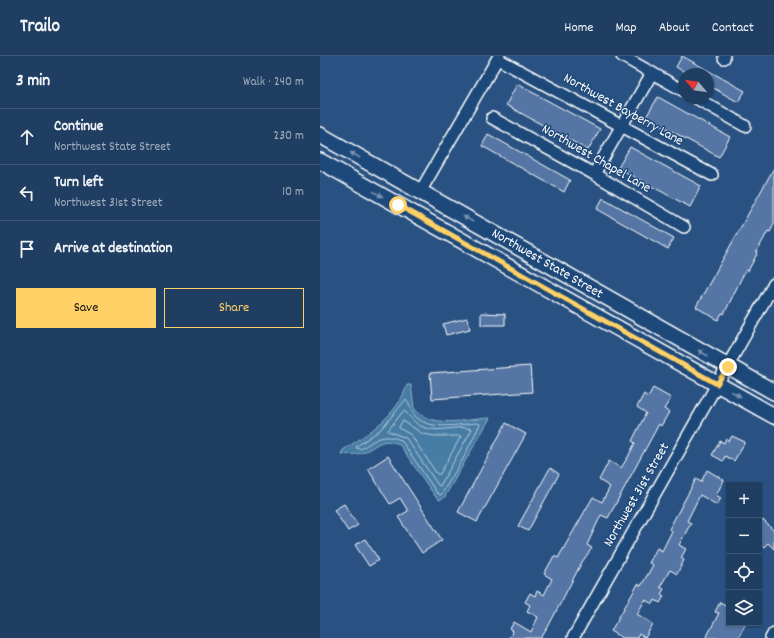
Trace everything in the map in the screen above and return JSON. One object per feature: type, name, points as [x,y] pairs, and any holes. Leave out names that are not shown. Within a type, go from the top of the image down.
[{"type":"main road","name":"Northwest State Street","points":[[320,136],[774,392]]},
{"type":"main road","name":"Northwest State Street","points":[[320,161],[774,416]]},
{"type":"street","points":[[622,56],[678,88]]},
{"type":"street","points":[[420,192],[498,57]]},
{"type":"street","name":"Northwest Bayberry Lane","points":[[498,57],[712,175]]},
{"type":"street","points":[[594,174],[652,73]]},
{"type":"street","points":[[706,104],[745,126]]},
{"type":"street","name":"Northwest Chapel Lane","points":[[492,118],[594,174],[684,227]]},
{"type":"street","name":"Northwest 31st Street","points":[[573,638],[774,284]]},
{"type":"street","points":[[771,638],[774,633]]},
{"type":"water","points":[[407,385],[411,385],[414,408],[421,415],[430,419],[449,422],[490,418],[444,498],[439,500],[399,444],[388,441],[380,443],[362,453],[346,455],[341,454],[343,450],[363,437],[389,415],[402,396]]},
{"type":"building","points":[[682,56],[704,68],[678,68],[676,67]]},
{"type":"building","points":[[714,74],[745,91],[738,102],[714,88]]},
{"type":"building","points":[[517,84],[600,129],[588,150],[506,105]]},
{"type":"building","points":[[658,97],[730,137],[719,157],[646,117]]},
{"type":"building","points":[[488,134],[570,180],[564,192],[482,146]]},
{"type":"building","points":[[630,147],[701,186],[690,207],[618,168]]},
{"type":"building","points":[[774,168],[774,224],[770,232],[768,231],[748,271],[746,270],[742,277],[724,314],[722,313],[718,320],[696,307]]},
{"type":"building","points":[[603,198],[674,238],[668,249],[597,209]]},
{"type":"building","points":[[481,313],[505,314],[505,325],[481,325]]},
{"type":"building","points":[[467,318],[470,329],[446,335],[443,324]]},
{"type":"building","points":[[530,366],[532,392],[432,399],[430,373]]},
{"type":"building","points":[[653,388],[671,398],[664,409],[669,412],[661,426],[659,424],[608,518],[601,515],[587,545],[592,548],[582,562],[548,627],[541,638],[509,638],[513,631],[510,629],[514,622],[531,632],[538,617],[527,611],[530,605],[525,602],[530,593],[535,596],[537,591],[544,595],[552,579],[544,574],[554,556],[558,558],[593,497],[602,502],[610,487],[599,480],[609,461],[621,468],[628,457],[635,443],[632,441],[646,413],[637,407],[644,394],[648,397]]},
{"type":"building","points":[[506,423],[526,434],[477,522],[458,512]]},
{"type":"building","points":[[732,436],[745,442],[734,461],[725,456],[723,461],[712,455],[720,441],[724,443],[726,439],[729,441]]},
{"type":"building","points":[[388,456],[442,540],[422,553],[398,517],[408,511],[400,498],[390,504],[368,469]]},
{"type":"building","points":[[550,468],[559,474],[528,531],[518,526]]},
{"type":"building","points":[[707,470],[724,480],[716,495],[721,498],[717,505],[700,495],[687,521],[691,523],[679,545],[686,549],[681,558],[684,560],[677,574],[670,570],[660,587],[664,589],[661,594],[664,596],[660,603],[655,600],[653,604],[645,600],[637,614],[653,624],[645,638],[639,634],[637,638],[623,638],[611,631],[638,584],[641,586],[653,565],[649,563],[657,548],[662,551],[672,531],[669,529],[696,479],[701,482]]},
{"type":"building","points":[[344,504],[358,525],[348,531],[334,510]]},
{"type":"building","points":[[763,520],[774,531],[774,549],[768,543],[762,549]]},
{"type":"building","points":[[365,539],[379,560],[369,566],[355,545]]},
{"type":"building","points":[[720,602],[726,605],[726,626],[744,626],[738,638],[706,638],[719,613],[715,612]]},
{"type":"route","points":[[398,205],[717,384],[728,367]]}]
